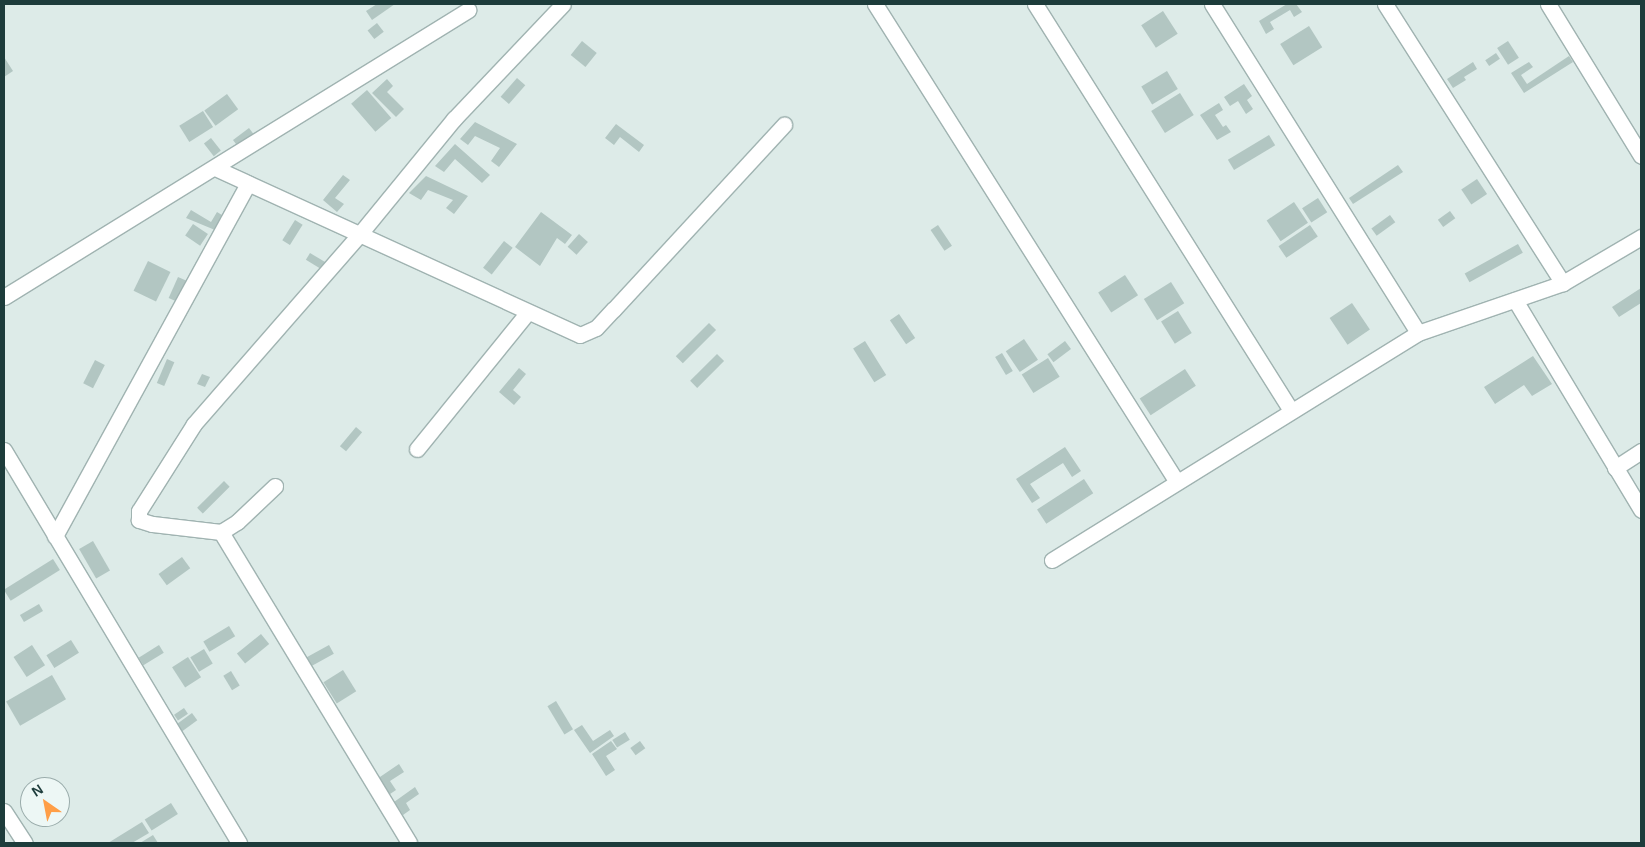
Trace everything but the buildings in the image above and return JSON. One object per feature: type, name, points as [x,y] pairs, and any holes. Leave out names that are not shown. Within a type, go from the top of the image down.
[{"type":"street","points":[[275,486],[237,522],[221,532],[152,524],[139,520],[139,511],[194,424],[359,235],[454,120],[563,4]]},
{"type":"street","points":[[875,4],[1177,482]]},
{"type":"street","points":[[1035,4],[1291,411]]},
{"type":"street","points":[[1212,4],[1418,333]]},
{"type":"street","points":[[1385,4],[1563,283]]},
{"type":"street","points":[[1548,4],[1641,156]]},
{"type":"street","points":[[4,297],[468,10]]},
{"type":"street","points":[[215,168],[580,335],[596,328],[784,125]]},
{"type":"street","points":[[55,536],[248,183]]},
{"type":"street","points":[[1052,560],[1418,333],[1563,283],[1641,237]]},
{"type":"street","points":[[1515,300],[1641,510]]},
{"type":"street","points":[[417,449],[528,312]]},
{"type":"street","points":[[4,450],[238,843]]},
{"type":"street","points":[[1615,468],[1641,451]]},
{"type":"street","points":[[221,532],[410,843]]},
{"type":"street","points":[[4,811],[24,843]]}]
